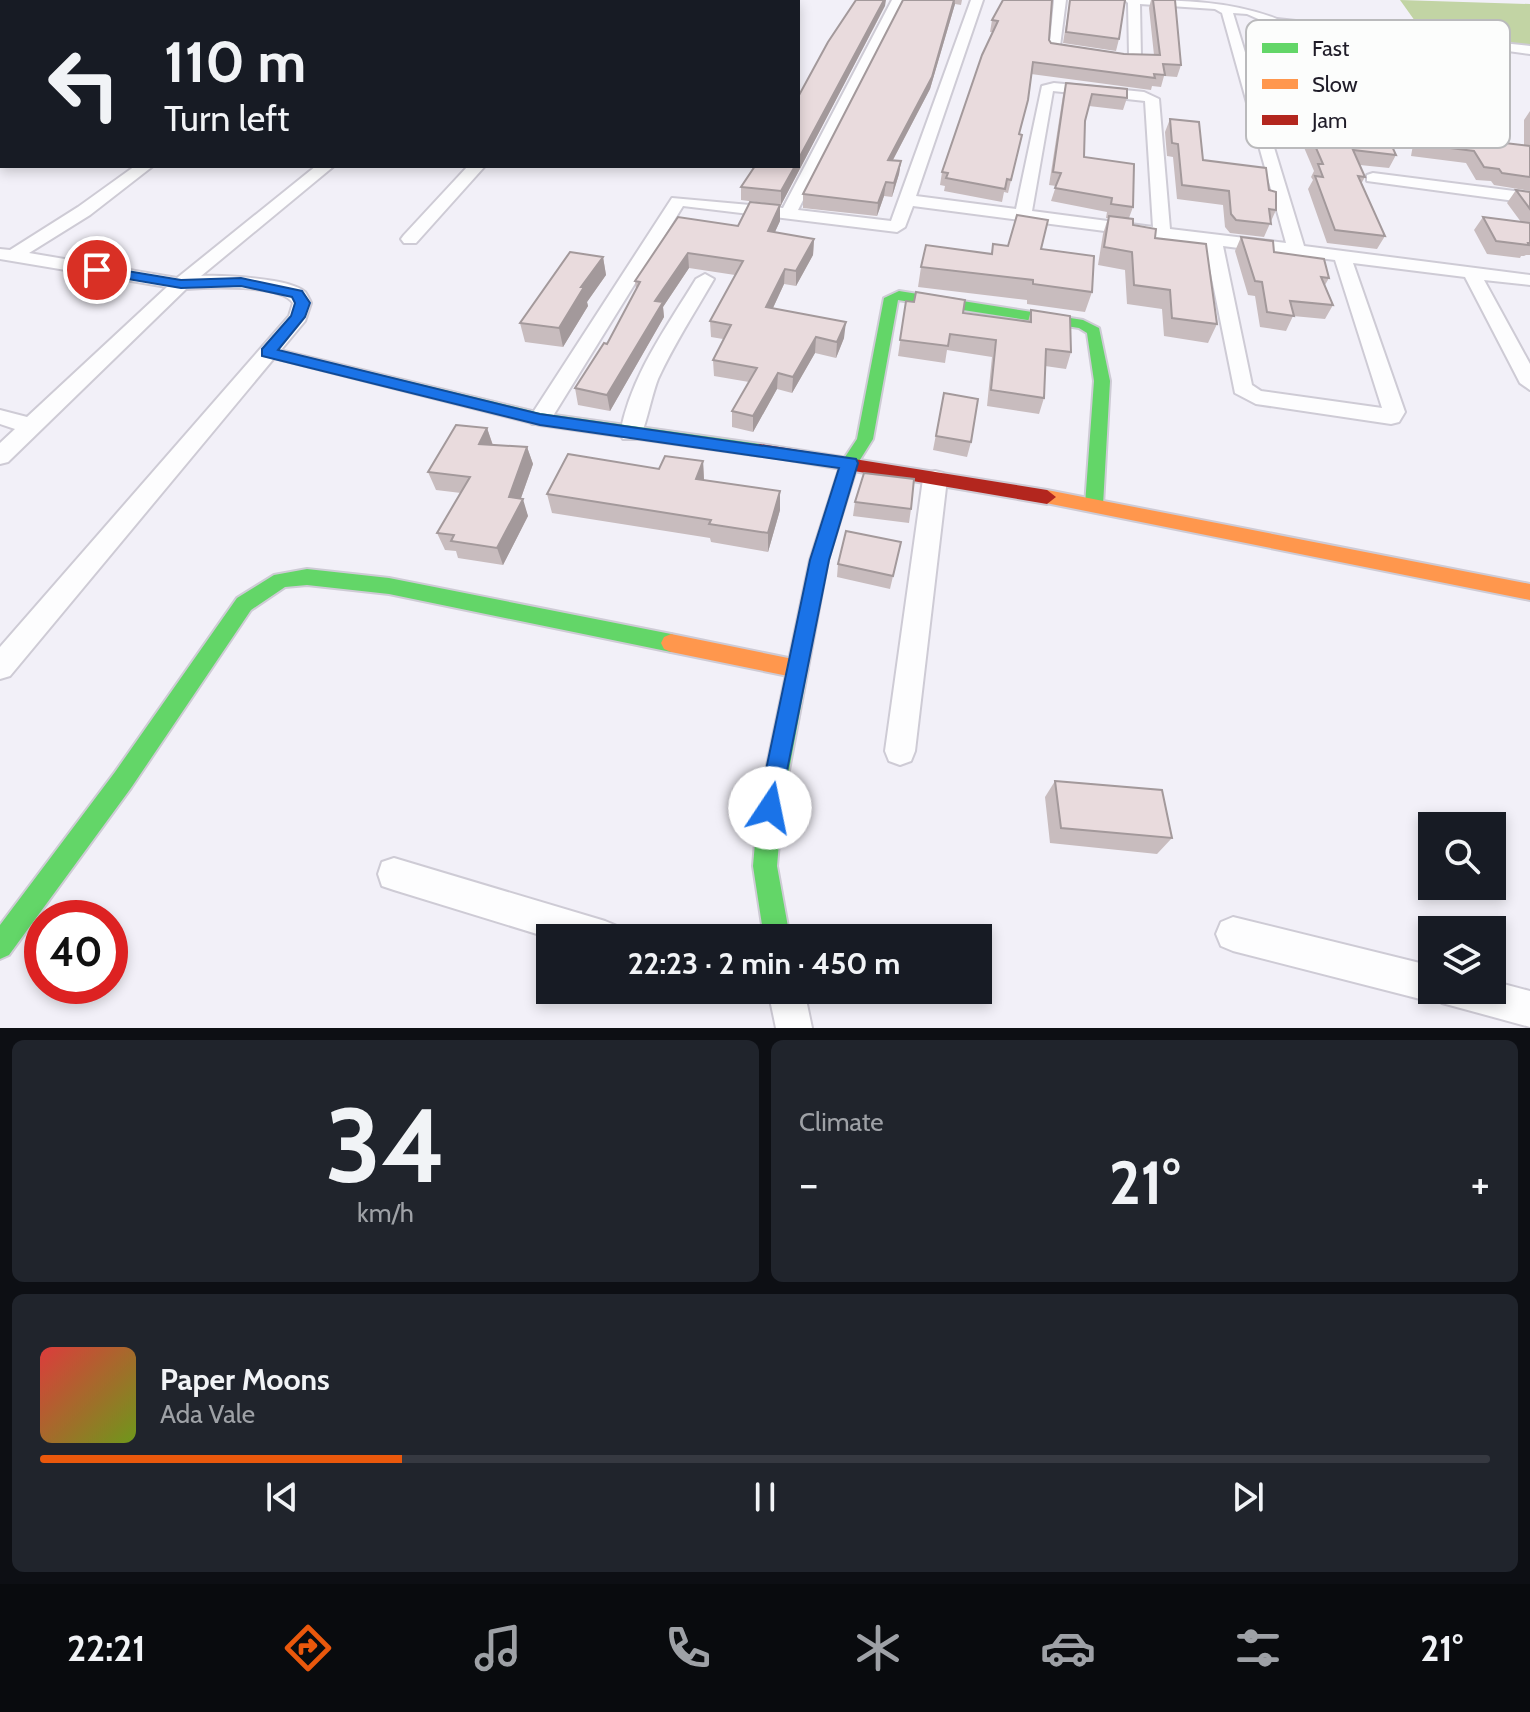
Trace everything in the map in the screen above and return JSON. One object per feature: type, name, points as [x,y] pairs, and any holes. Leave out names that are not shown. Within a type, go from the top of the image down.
[{"type":"street","points":[[788,214],[898,0]]},
{"type":"street","points":[[540,419],[678,201],[890,229],[900,224],[905,200],[977,0]]},
{"type":"street","points":[[1060,0],[1051,46],[1054,51],[1121,59],[1135,58],[1133,0],[1250,11],[1270,20]]},
{"type":"street","points":[[1224,8],[1246,82]]},
{"type":"street","points":[[1510,48],[1530,50]]},
{"type":"street","points":[[1023,214],[1047,89],[1144,96],[1152,99],[1162,231]]},
{"type":"street","points":[[1266,148],[1296,249]]},
{"type":"street","points":[[6,255],[84,211],[142,168]]},
{"type":"street","points":[[0,456],[181,284],[324,168]]},
{"type":"street","points":[[410,239],[475,168]]},
{"type":"street","points":[[1373,178],[1530,198]]},
{"type":"street","points":[[905,200],[1530,280]]},
{"type":"street","points":[[1213,238],[1242,388],[1256,397],[1391,417],[1394,412],[1342,255]]},
{"type":"street","points":[[0,667],[298,317],[302,303],[297,294],[241,282],[181,284],[6,255]]},
{"type":"street","points":[[1471,272],[1530,383]]},
{"type":"street","points":[[631,434],[632,417],[642,393],[705,279]]},
{"type":"street","points":[[775,924],[765,866],[770,808],[819,560],[850,463],[865,439],[891,298],[895,295],[1083,324],[1094,331],[1102,381],[1094,505]]},
{"type":"street","points":[[267,352],[540,419],[850,463],[1094,505],[1530,592]]},
{"type":"street","points":[[0,417],[32,426]]},
{"type":"street","points":[[900,751],[935,479]]},
{"type":"street","points":[[0,946],[123,780],[244,604],[281,580],[307,577],[389,586],[798,669]]},
{"type":"street","points":[[394,874],[559,924]]},
{"type":"street","points":[[1233,934],[1418,980]]},
{"type":"street","points":[[1506,1003],[1530,1009]]},
{"type":"street","points":[[789,1004],[794,1028]]},
{"type":"green space","points":[[1400,0],[1530,4],[1530,45],[1510,43],[1510,20],[1414,20]]},
{"type":"building","points":[[856,0],[884,0],[800,156],[800,93],[828,42]]},
{"type":"building","points":[[903,0],[954,0],[932,77],[888,160],[901,161],[894,183],[886,182],[878,203],[803,194]]},
{"type":"building","points":[[1003,0],[1052,0],[1051,43],[1124,54],[1160,55],[1153,0],[1175,0],[1181,65],[1163,64],[1165,75],[1154,74],[1155,78],[1033,62],[1019,134],[1022,135],[1011,180],[1007,179],[1005,189],[946,178],[948,173],[942,172],[982,55],[998,21],[992,20]]},
{"type":"building","points":[[1070,0],[1125,0],[1119,39],[1066,32]]},
{"type":"building","points":[[1066,83],[1127,89],[1127,98],[1092,94],[1085,121],[1084,157],[1134,164],[1133,207],[1111,204],[1112,198],[1055,188],[1061,173],[1053,172]]},
{"type":"building","points":[[1170,119],[1199,122],[1203,160],[1266,168],[1269,190],[1276,192],[1276,210],[1269,209],[1271,224],[1236,220],[1231,214],[1229,191],[1182,185],[1178,144],[1172,143]]},
{"type":"building","points":[[1510,144],[1530,146],[1530,177],[1484,167],[1474,151],[1450,148],[1510,148]]},
{"type":"building","points":[[1316,148],[1393,148],[1396,155],[1353,150],[1365,177],[1358,176],[1385,236],[1335,230],[1315,176],[1323,177],[1318,164],[1323,164]]},
{"type":"building","points":[[754,168],[794,168],[781,191],[741,187]]},
{"type":"building","points":[[1516,190],[1530,192],[1530,209]]},
{"type":"building","points":[[750,202],[780,205],[768,231],[814,239],[796,271],[785,269],[766,307],[846,322],[837,342],[816,337],[793,377],[778,373],[753,416],[732,411],[757,368],[713,360],[731,325],[710,321],[743,261],[688,253],[655,301],[663,302],[607,395],[575,388],[604,343],[607,344],[640,282],[635,281],[678,217],[738,226]]},
{"type":"building","points":[[1017,215],[1048,220],[1041,249],[1094,256],[1092,292],[1033,284],[1033,280],[921,267],[926,245],[992,254],[993,244],[1008,246]]},
{"type":"building","points":[[1109,216],[1133,219],[1133,225],[1156,229],[1155,238],[1206,244],[1217,324],[1172,318],[1170,290],[1134,285],[1132,252],[1104,247]]},
{"type":"building","points":[[1483,217],[1530,223],[1529,245],[1496,241]]},
{"type":"building","points":[[1241,237],[1273,241],[1274,252],[1324,259],[1329,278],[1321,277],[1333,305],[1290,301],[1294,316],[1267,312],[1262,282],[1255,281]]},
{"type":"building","points":[[570,252],[603,257],[581,287],[584,287],[559,328],[520,323]]},
{"type":"building","points":[[916,292],[965,300],[963,313],[1031,322],[1031,310],[1070,316],[1071,352],[1046,349],[1044,398],[991,390],[996,340],[950,334],[948,346],[900,340],[906,301],[914,302]]},
{"type":"building","points":[[944,393],[978,399],[971,442],[936,436]]},
{"type":"building","points":[[456,425],[487,428],[479,444],[527,447],[509,497],[523,499],[497,548],[451,541],[454,535],[437,533],[470,477],[428,472]]},
{"type":"building","points":[[568,454],[659,469],[665,456],[703,461],[696,479],[780,491],[768,533],[709,524],[711,520],[547,494]]},
{"type":"building","points":[[864,473],[914,479],[911,509],[855,502]]},
{"type":"building","points":[[846,531],[901,542],[893,576],[838,564]]},
{"type":"building","points":[[1055,781],[1162,790],[1172,838],[1061,828]]},
{"type":"traffic: fast","points":[[775,924],[765,866],[770,808],[819,560],[850,463],[865,439],[891,298],[899,295],[1083,324],[1094,331],[1102,381],[1094,505]]},
{"type":"traffic: fast","points":[[267,352],[540,419],[760,450]]},
{"type":"traffic: fast","points":[[0,946],[123,780],[244,604],[281,580],[307,577],[389,586],[671,643]]},
{"type":"traffic: slow","points":[[1047,497],[1530,592]]},
{"type":"traffic: slow","points":[[671,643],[798,669]]},
{"type":"traffic: jam","points":[[760,450],[1047,497]]},
{"type":"route","points":[[97,270],[181,284],[221,280],[241,282],[297,294],[302,303],[298,317],[267,352],[540,419],[850,463],[819,560],[809,625],[770,808]]}]
